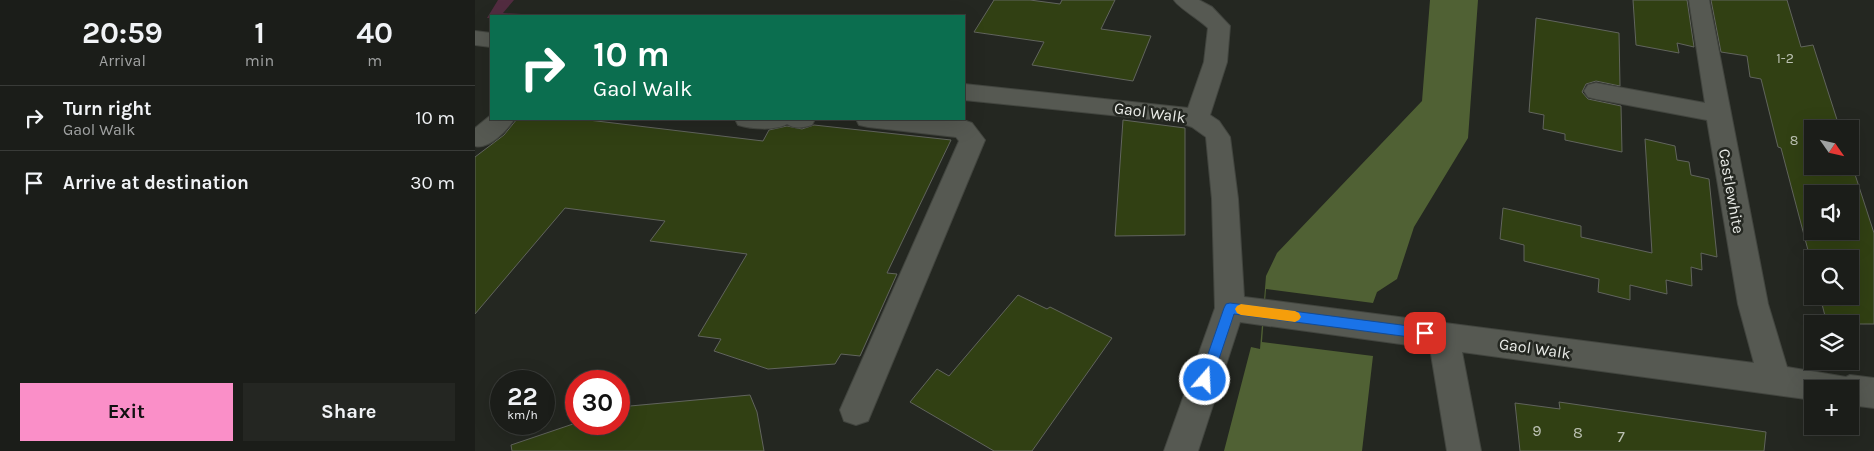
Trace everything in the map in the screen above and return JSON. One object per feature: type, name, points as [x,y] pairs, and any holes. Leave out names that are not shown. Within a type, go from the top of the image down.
[{"type":"street","points":[[1184,0],[1204,12],[1219,26],[1220,39],[1210,85],[1196,119]]},
{"type":"street","name":"Castlewhite","points":[[1699,0],[1753,304],[1775,380]]},
{"type":"street","points":[[475,38],[490,40]]},
{"type":"street","points":[[1596,91],[1718,114]]},
{"type":"street","name":"Gaol Walk","points":[[965,92],[1178,114],[1208,124],[1218,137],[1225,199],[1230,308],[1181,451]]},
{"type":"street","points":[[479,138],[501,120]]},
{"type":"street","points":[[856,410],[972,140],[963,129],[878,120]]},
{"type":"street","name":"Gaol Walk","points":[[1230,308],[1804,384]]},
{"type":"street","points":[[1443,336],[1457,402],[1464,451]]},
{"type":"street","points":[[1859,391],[1874,393]]},
{"type":"shaded area","points":[[498,0],[514,0],[503,13],[540,15],[490,15],[490,18],[487,18]]},
{"type":"shaded area","points":[[1430,0],[1478,0],[1468,138],[1414,227],[1397,279],[1377,292],[1373,303],[1373,356],[1362,451],[1224,451],[1251,347],[1260,349],[1266,276],[1277,253],[1422,101]]},
{"type":"pier","points":[[1266,289],[1373,303],[1373,356],[1262,342]]},
{"type":"building","points":[[994,0],[1030,0],[1060,4],[1062,0],[1115,0],[1101,29],[1151,36],[1133,81],[1032,65],[1044,42],[974,32]]},
{"type":"building","points":[[1633,0],[1687,0],[1694,47],[1677,43],[1679,53],[1636,45]]},
{"type":"building","points":[[1711,0],[1787,0],[1801,47],[1813,45],[1837,120],[1804,120],[1804,175],[1855,175],[1858,185],[1804,185],[1804,235],[1781,148],[1778,147],[1761,79],[1750,77],[1747,56],[1721,52]]},
{"type":"building","points":[[1536,18],[1619,33],[1620,86],[1596,81],[1586,84],[1582,92],[1588,99],[1621,106],[1622,152],[1565,140],[1565,134],[1543,129],[1544,115],[1529,112]]},
{"type":"building","points":[[516,120],[588,120],[763,141],[769,130],[787,126],[802,129],[814,125],[951,140],[887,273],[897,274],[860,356],[841,354],[835,364],[768,369],[714,351],[721,339],[698,336],[747,254],[650,241],[665,221],[565,208],[475,314],[475,157],[504,135]]},
{"type":"building","points":[[1123,120],[1185,128],[1185,235],[1115,236]]},
{"type":"building","points":[[1645,139],[1675,146],[1677,160],[1689,162],[1691,175],[1709,179],[1717,257],[1701,253],[1702,270],[1691,267],[1692,286],[1666,280],[1667,294],[1630,285],[1630,300],[1598,292],[1599,279],[1524,261],[1524,245],[1500,239],[1503,208],[1581,226],[1581,237],[1652,253]]},
{"type":"building","points":[[1859,187],[1874,233],[1874,324],[1859,324],[1859,315],[1825,315],[1822,305],[1859,305],[1859,250],[1808,250],[1805,240],[1859,240]]},
{"type":"building","points":[[1018,295],[1047,309],[1050,307],[1112,338],[1032,451],[994,451],[910,402],[937,369],[949,376]]},
{"type":"building","points":[[750,395],[757,412],[764,451],[512,451],[511,445],[541,435],[555,435],[555,430],[565,427],[565,435],[630,435],[630,406]]},
{"type":"building","points":[[1559,402],[1766,432],[1764,451],[1520,451],[1515,403],[1560,409]]},
{"type":"slow traffic","points":[[1241,309],[1295,317]]},
{"type":"route","points":[[1205,380],[1230,308],[1425,333]]}]
